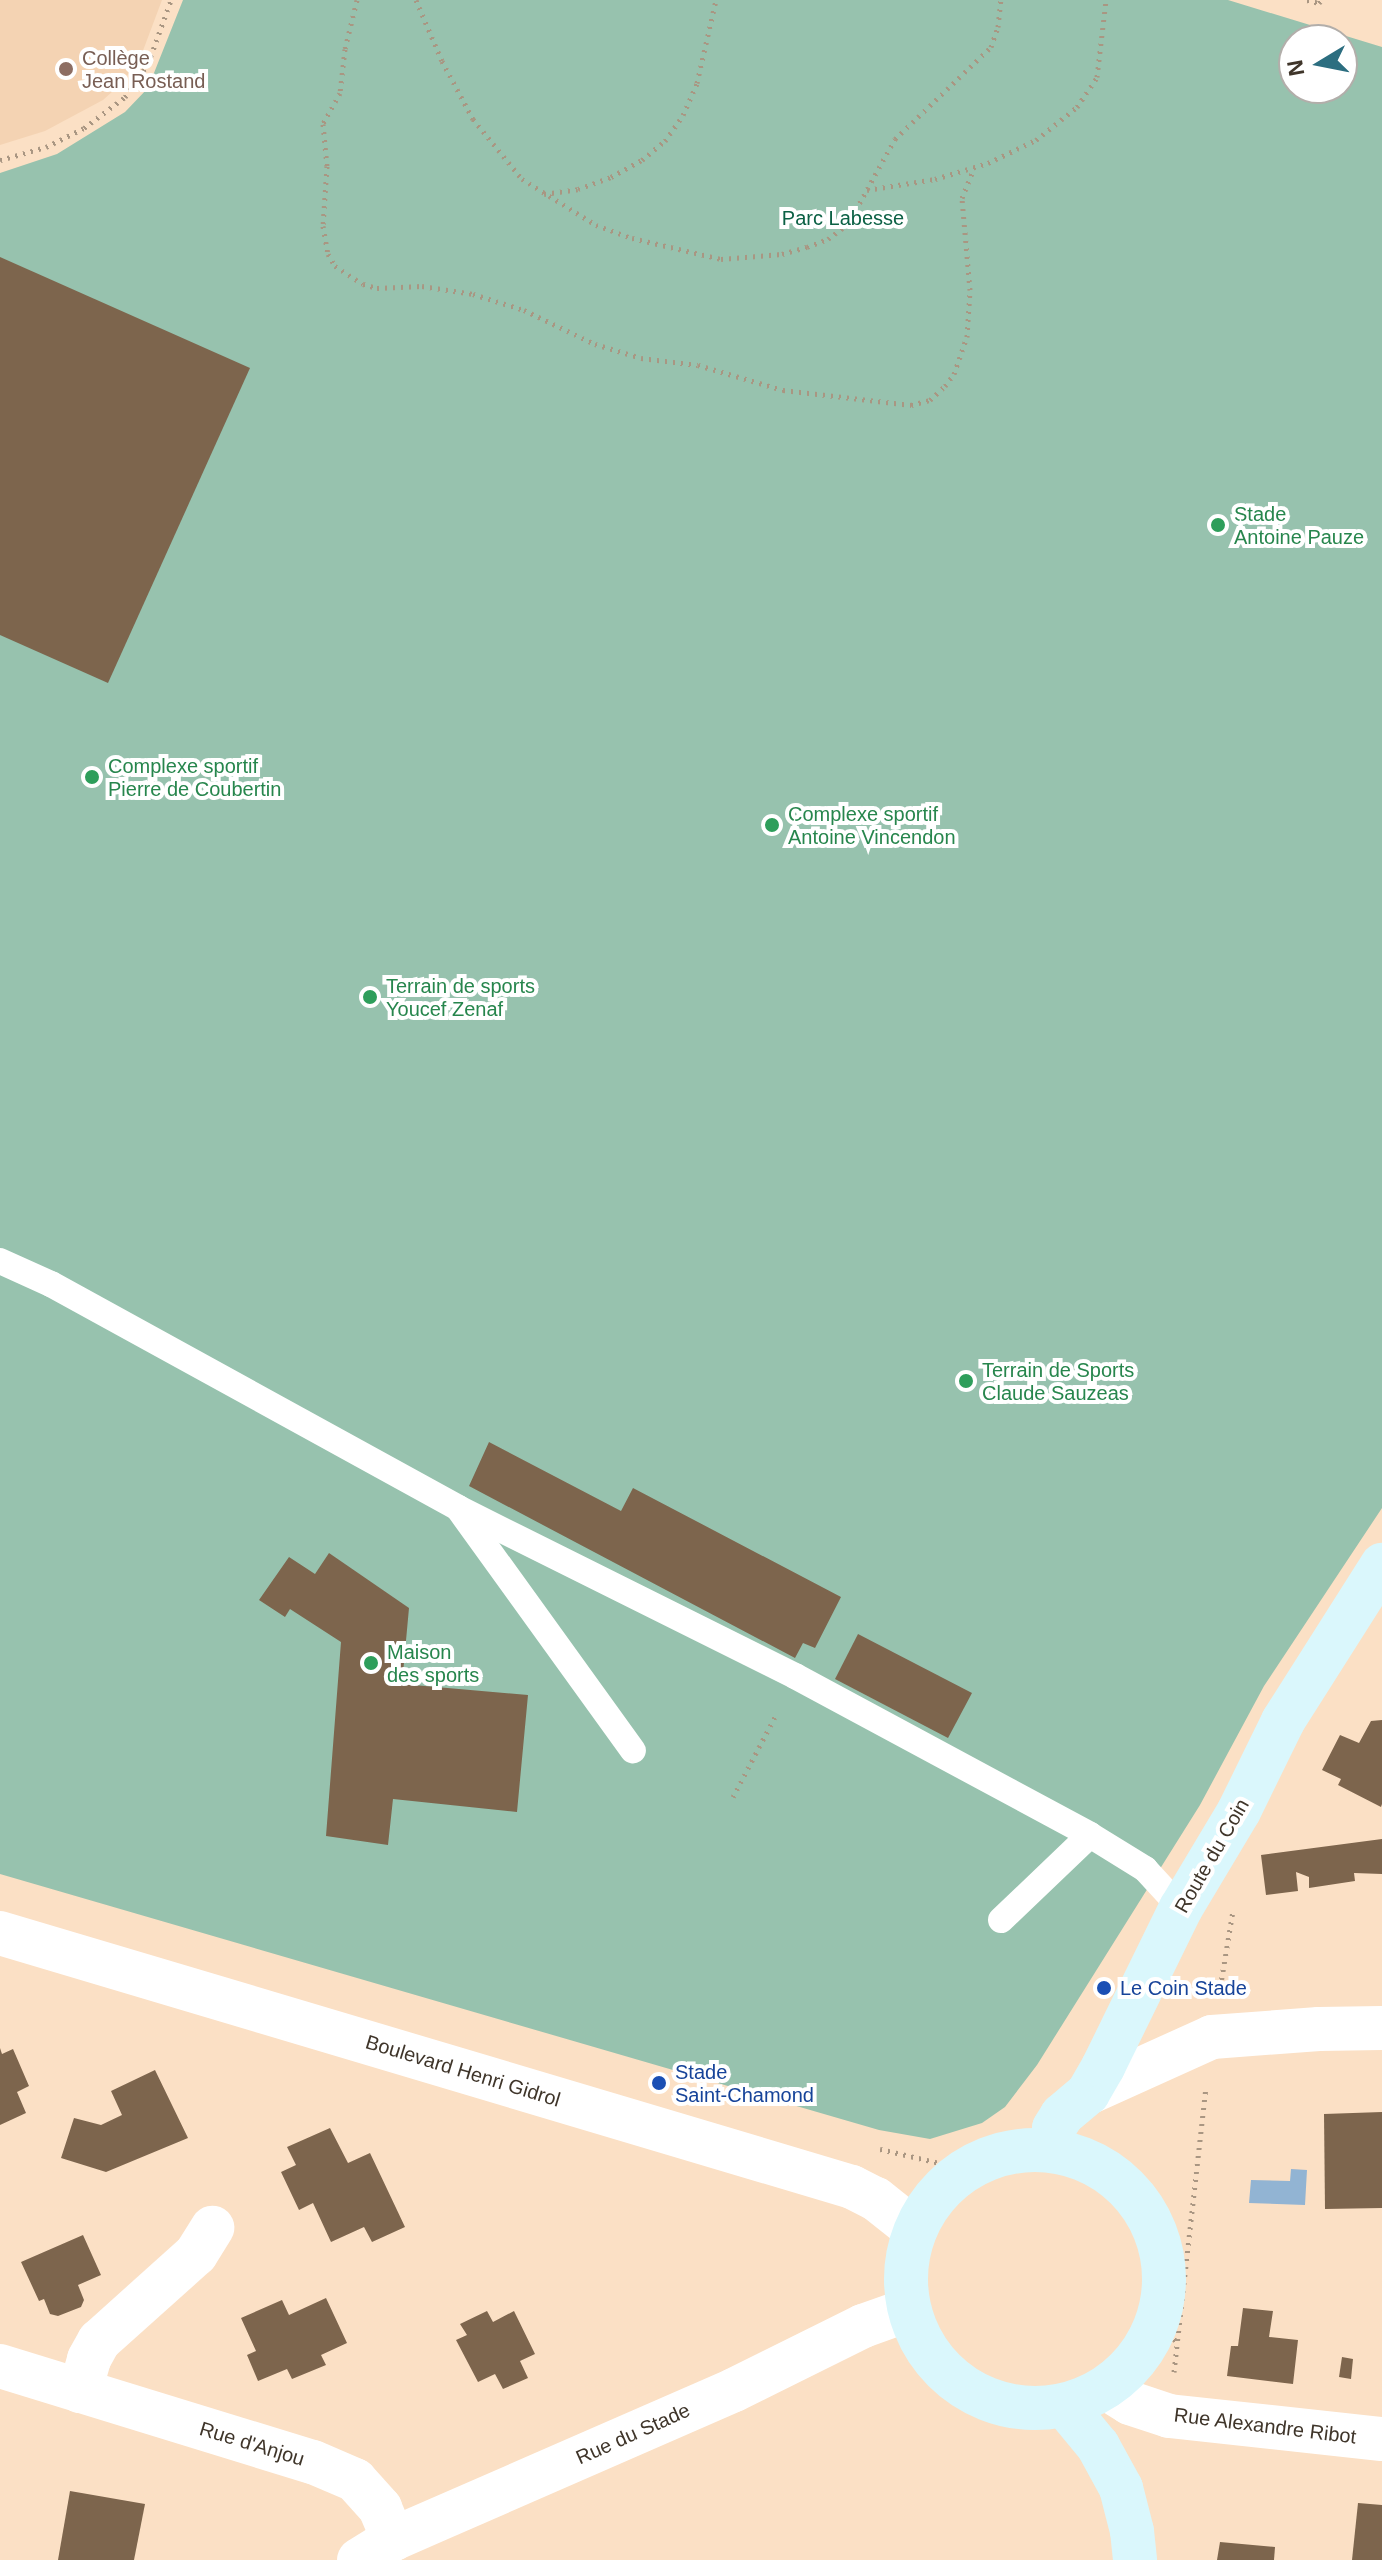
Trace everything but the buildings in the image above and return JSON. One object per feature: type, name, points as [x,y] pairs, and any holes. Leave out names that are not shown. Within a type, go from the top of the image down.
[{"type":"main road","name":"Route du Coin","points":[[1051,2150],[1054,2128],[1062,2115],[1088,2093],[1181,1908],[1239,1811],[1310,1674],[1382,1565]]},
{"type":"main road","points":[[1051,2150],[1105,2170],[1138,2201],[1159,2241],[1168,2332],[1106,2388],[1065,2406],[1008,2406],[966,2389],[923,2345],[908,2310],[905,2274],[915,2230],[938,2192],[965,2169],[1006,2152],[1051,2150]]},
{"type":"main road","points":[[1065,2406],[1098,2446],[1121,2488],[1135,2560]]},
{"type":"street","name":"Boulevard Henri Gidrol","points":[[0,1933],[852,2187],[876,2199],[915,2230]]},
{"type":"street","points":[[1088,2093],[1212,2037],[1382,2028]]},
{"type":"street","points":[[80,2391],[89,2359],[99,2341],[196,2254],[212,2228]]},
{"type":"street","name":"Rue du Stade","points":[[376,2550],[734,2390],[863,2326],[908,2310]]},
{"type":"street","name":"Rue d'Anjou","points":[[0,2366],[313,2462],[355,2480],[380,2508],[376,2550]]},
{"type":"street","name":"Rue Alexandre Ribot","points":[[1106,2388],[1130,2403],[1169,2416],[1382,2439]]},
{"type":"lane","points":[[0,1261],[51,1284],[458,1508],[795,1676],[1090,1835],[1145,1869],[1181,1908]]},
{"type":"lane","points":[[458,1508],[633,1751]]},
{"type":"lane","points":[[1001,1920],[1090,1835]]},
{"type":"path","points":[[0,160],[46,147],[84,128],[125,97],[148,64],[171,0]]},
{"type":"path","points":[[357,0],[345,49],[340,93],[323,124],[327,166],[323,226],[328,254],[335,266],[363,284],[377,288],[422,286],[473,294],[524,310],[595,344],[641,358],[698,365],[783,390],[911,405],[930,400],[945,386],[954,374],[967,337],[970,290],[962,198],[974,169]]},
{"type":"path","points":[[416,0],[442,61],[473,119],[512,167],[543,194],[596,225],[632,238],[699,255],[741,259],[782,254],[828,239],[848,224],[895,139],[991,47],[998,27],[1001,0]]},
{"type":"path","points":[[543,194],[578,189],[611,177],[642,160],[665,141],[683,115],[697,83],[716,0]]},
{"type":"path","points":[[867,190],[905,186],[974,169],[1036,140],[1088,95],[1097,77],[1106,0]]},
{"type":"path","points":[[1307,0],[1319,3],[1321,0]]},
{"type":"path","points":[[733,1797],[777,1713]]},
{"type":"path","points":[[1169,2416],[1168,2332],[1207,2083]]},
{"type":"shaded area","name":"Collège Jean Rostand","points":[[0,0],[162,0],[141,56],[122,83],[103,100],[45,131],[0,145]]},
{"type":"green space","name":"Complexe sportif Antoine Vincendon","points":[[183,0],[1228,0],[1307,24],[1278,24],[1278,104],[1358,104],[1358,40],[1382,47],[1382,1508],[1264,1686],[1200,1805],[1037,2065],[1005,2107],[982,2123],[930,2139],[879,2130],[0,1874],[0,173],[57,154],[125,112],[148,88]]},
{"type":"water","points":[[1291,2169],[1307,2170],[1305,2205],[1249,2203],[1251,2180],[1290,2181]]},
{"type":"place","name":"Collège Jean Rostand","points":[[66,69]]},
{"type":"place","name":"Stade Antoine Pauze","points":[[1218,525]]},
{"type":"place","name":"Complexe sportif Pierre de Coubertin","points":[[92,777]]},
{"type":"place","name":"Complexe sportif Antoine Vincendon","points":[[772,825]]},
{"type":"place","name":"Terrain de sports Youcef Zenaf","points":[[370,997]]},
{"type":"place","name":"Terrain de Sports Claude Sauzeas","points":[[966,1381]]},
{"type":"place","name":"Maison des sports","points":[[371,1663]]},
{"type":"place","name":"Le Coin Stade","points":[[1104,1988]]},
{"type":"place","name":"Stade Saint-Chamond","points":[[659,2083]]},
{"type":"park label","name":"Parc Labesse","points":[[843,218]]}]
